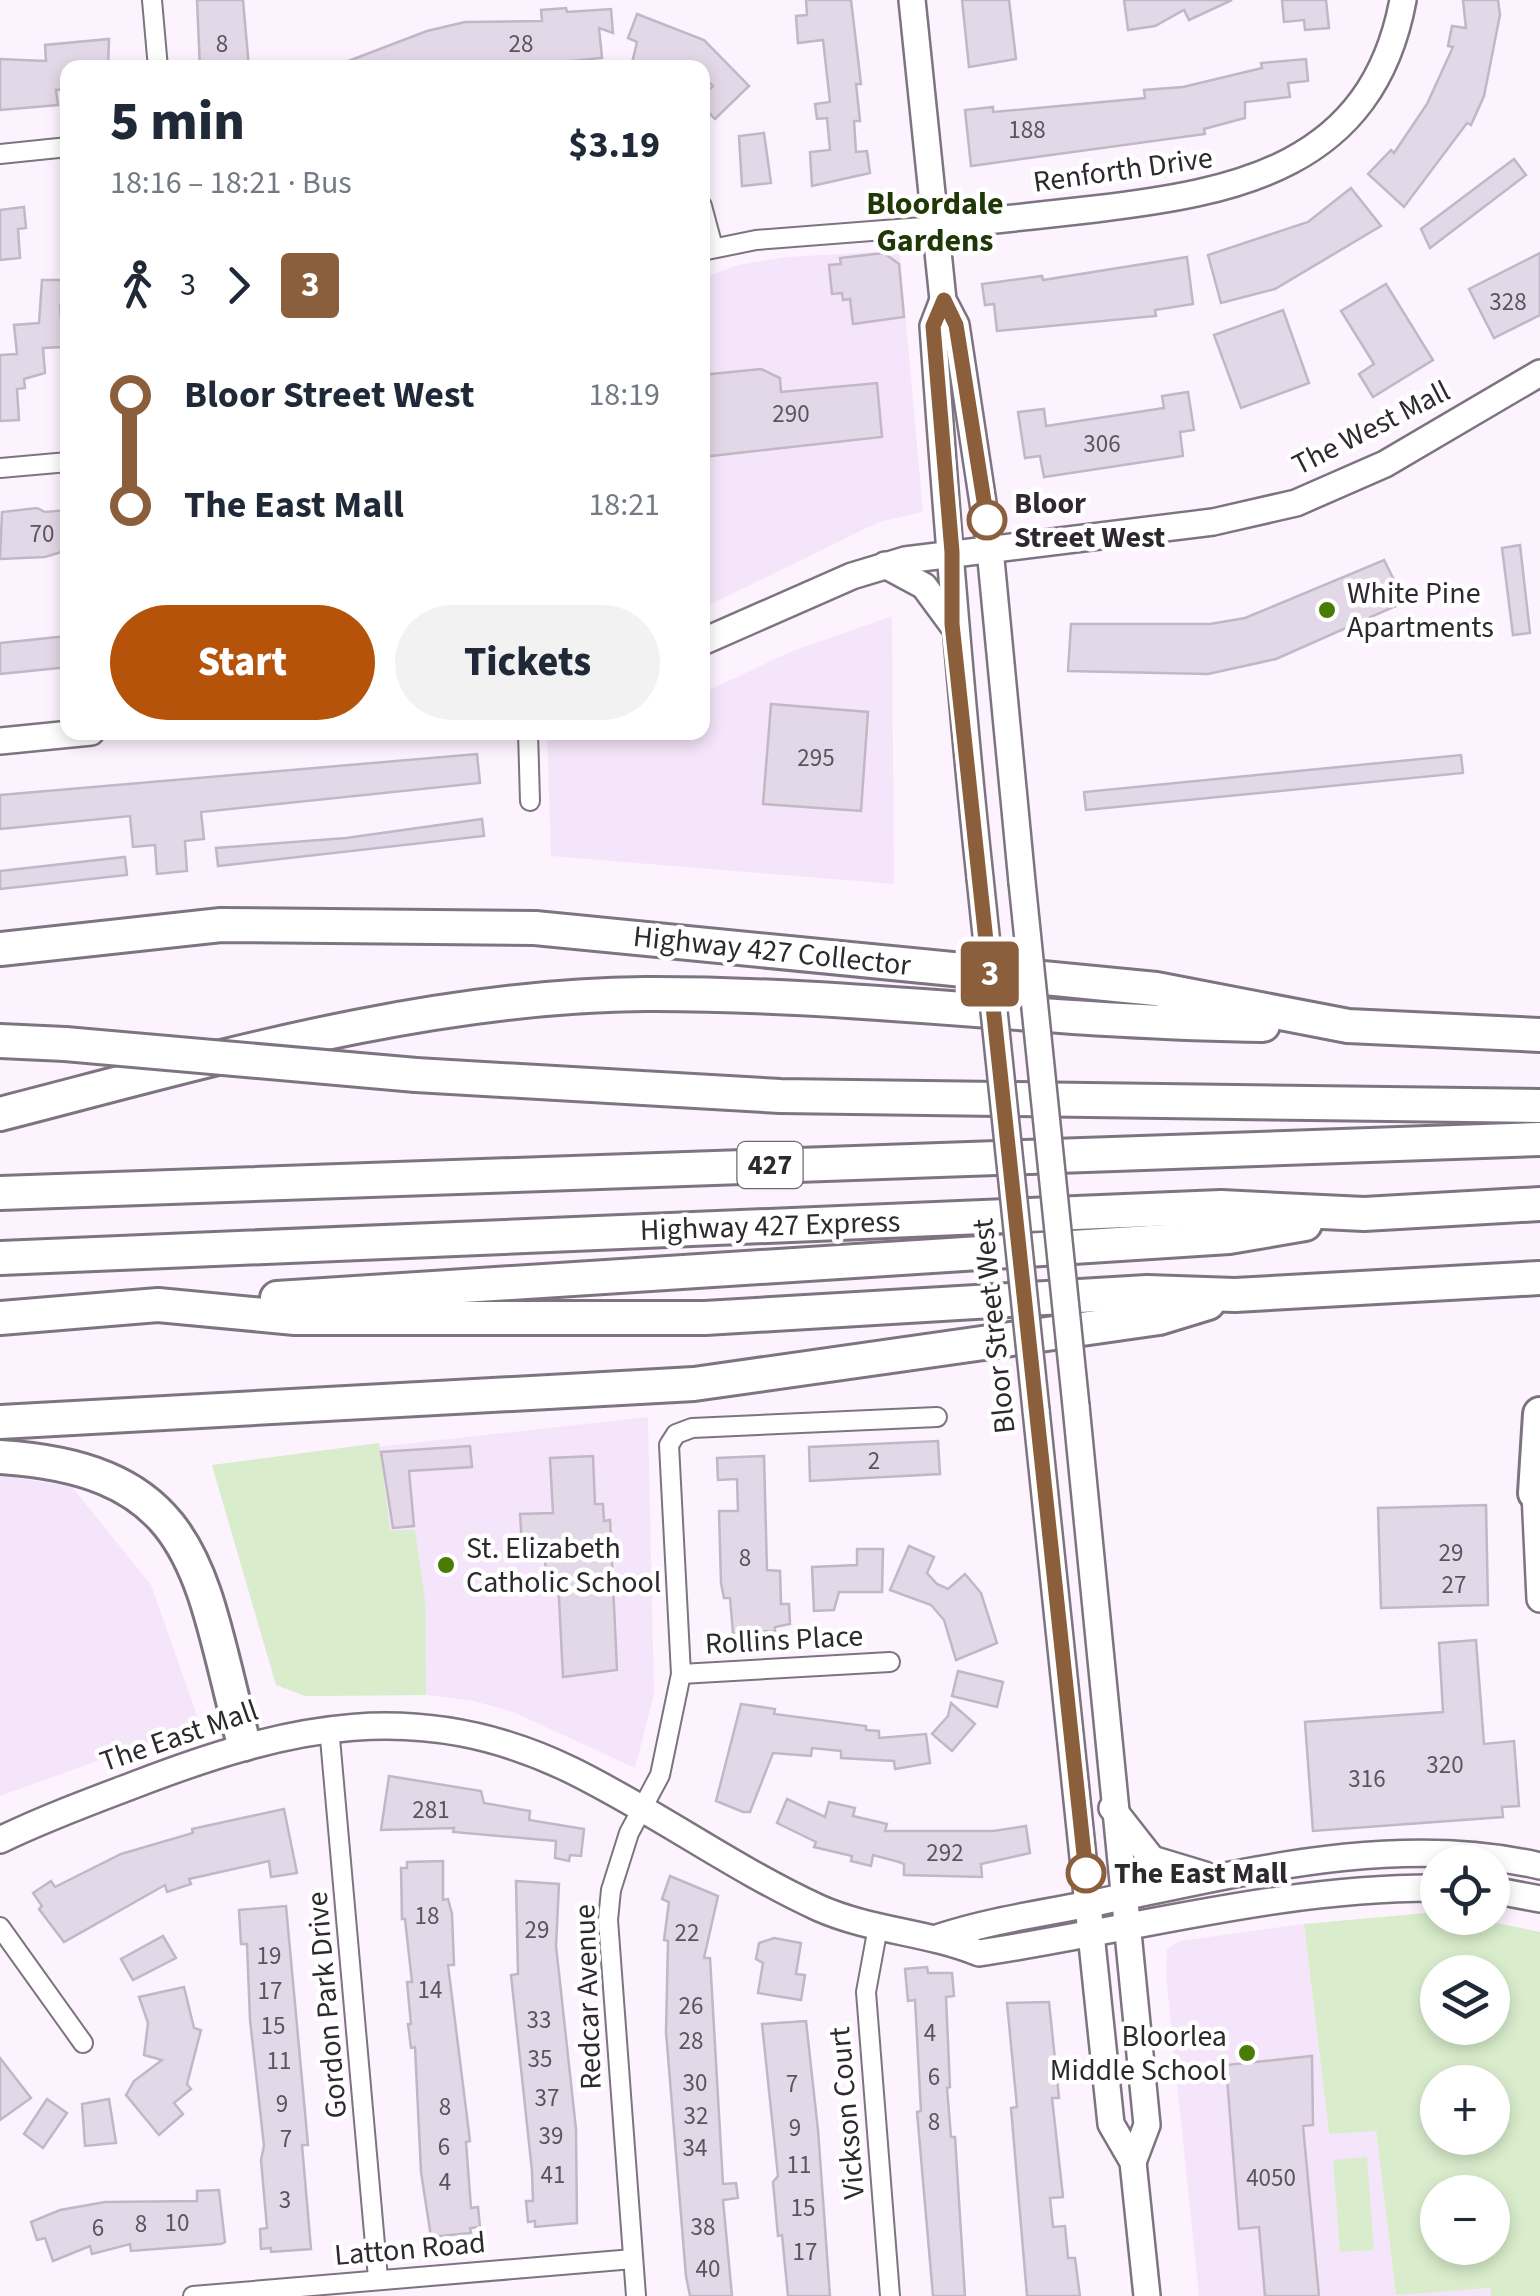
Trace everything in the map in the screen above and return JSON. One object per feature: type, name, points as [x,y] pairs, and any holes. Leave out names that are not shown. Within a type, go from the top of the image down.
[{"type":"highway","name":"Highway 427 Collector","points":[[0,949],[221,926],[535,928],[1156,989],[1348,1026],[1540,1035]]},
{"type":"highway","points":[[0,1114],[306,1038],[468,1008],[643,994],[1146,1024],[1348,1026]]},
{"type":"highway","points":[[0,1041],[416,1075],[780,1096],[1540,1106]]},
{"type":"highway","name":"Highway 427 Express","points":[[0,1193],[1540,1138]]},
{"type":"highway","name":"Highway 427 Express","points":[[0,1258],[1221,1207],[1364,1214],[1540,1204]]},
{"type":"highway","points":[[0,1318],[1228,1237],[1364,1214]]},
{"type":"highway","points":[[158,1305],[295,1318],[686,1318],[1147,1292],[1235,1295],[1540,1278]]},
{"type":"highway","points":[[0,1422],[694,1384],[1159,1318],[1235,1295]]},
{"type":"highway","points":[[1535,1492],[1540,1414]]},
{"type":"highway","points":[[0,1456],[85,1468],[136,1492],[160,1510],[189,1554],[244,1744]]},
{"type":"main road","name":"Bloor Street West","points":[[912,0],[944,300],[956,325],[990,548],[1146,2125],[1133,2162]]},
{"type":"main road","name":"Renforth Drive","points":[[936,226],[1185,198],[1259,179],[1312,147],[1353,108],[1381,64],[1403,0]]},
{"type":"main road","name":"Bloor Street West","points":[[944,300],[933,326],[952,552],[952,624],[1111,2124],[1133,2162],[1146,2296]]},
{"type":"main road","name":"The West Mall","points":[[710,639],[885,565],[952,552],[1213,522],[1296,503],[1385,464],[1540,372]]},
{"type":"main road","points":[[885,565],[924,586],[952,624]]},
{"type":"main road","points":[[0,741],[60,735]]},
{"type":"main road","points":[[1535,1492],[1540,1600]]},
{"type":"main road","name":"The East Mall","points":[[0,1840],[244,1744],[329,1727],[403,1726],[471,1735],[544,1758],[788,1893],[878,1927],[940,1937],[979,1953],[1270,1901],[1420,1888]]},
{"type":"main road","points":[[1112,1808],[1152,1859],[1175,1869],[1224,1878]]},
{"type":"main road","name":"The East Mall","points":[[940,1937],[982,1924],[1268,1870],[1444,1852],[1502,1857],[1540,1866]]},
{"type":"main road","points":[[1268,1870],[1270,1901]]},
{"type":"main road","points":[[1510,1893],[1540,1899]]},
{"type":"street","points":[[152,0],[157,60]]},
{"type":"street","points":[[0,154],[60,148]]},
{"type":"street","points":[[710,249],[936,226]]},
{"type":"street","points":[[0,468],[60,463]]},
{"type":"street","points":[[528,740],[530,801]]},
{"type":"street","name":"Redcar Avenue","points":[[636,2296],[608,1920],[616,1871],[640,1808],[660,1776],[682,1674],[668,1450],[676,1434],[692,1428],[937,1417]]},
{"type":"street","name":"Rollins Place","points":[[682,1674],[890,1662]]},
{"type":"street","name":"Gordon Park Drive","points":[[329,1727],[378,2278]]},
{"type":"street","points":[[0,1927],[83,2043]]},
{"type":"street","name":"Vickson Court","points":[[878,1927],[866,1992],[890,2296]]},
{"type":"street","name":"Latton Road","points":[[192,2296],[633,2259]]},
{"type":"shaded area","points":[[892,251],[900,255],[923,512],[879,522],[710,605],[710,275],[738,265],[787,257]]},
{"type":"shaded area","points":[[892,616],[894,884],[551,856],[547,740],[710,740],[710,690],[790,652]]},
{"type":"shaded area","name":"St. Elizabeth Catholic School","points":[[648,1417],[654,1694],[635,1768],[513,1712],[474,1701],[426,1695],[305,1696],[276,1685],[212,1465]]},
{"type":"shaded area","points":[[0,1475],[72,1487],[151,1585],[200,1724],[0,1796]]},
{"type":"shaded area","name":"Bloorlea Middle School","points":[[1304,1924],[1329,2134],[1376,2130],[1396,2294],[1490,2288],[1491,2296],[1199,2296],[1166,1976],[1167,1949],[1179,1941]]},
{"type":"green space","points":[[379,1443],[390,1530],[415,1530],[425,1600],[426,1695],[305,1696],[276,1685],[212,1465]]},
{"type":"green space","points":[[1420,1914],[1420,1935],[1510,1935],[1510,1926],[1540,1932],[1540,2296],[1491,2296],[1490,2288],[1396,2295],[1376,2131],[1329,2134],[1304,1924]]},
{"type":"green space","points":[[1367,2157],[1374,2250],[1340,2252],[1333,2160]]},
{"type":"building","points":[[197,0],[243,0],[248,60],[200,60]]},
{"type":"building","points":[[806,0],[851,0],[861,84],[856,84],[860,121],[854,121],[856,152],[867,151],[870,173],[812,186],[810,152],[830,150],[827,118],[817,119],[815,104],[830,102],[823,40],[798,43],[796,16],[807,15]]},
{"type":"building","points":[[962,0],[1009,0],[1016,59],[969,67]]},
{"type":"building","points":[[1124,0],[1232,0],[1189,20],[1184,10],[1155,26],[1128,30]]},
{"type":"building","points":[[1282,0],[1326,0],[1329,28],[1305,30],[1304,20],[1284,22]]},
{"type":"building","points":[[1463,0],[1498,0],[1500,15],[1484,96],[1471,125],[1467,123],[1404,207],[1368,174],[1391,150],[1394,153],[1427,104],[1453,47],[1448,46],[1452,26],[1466,28]]},
{"type":"building","points":[[611,9],[613,33],[599,28],[602,58],[351,60],[427,31],[465,22],[542,21],[541,10]]},
{"type":"building","points":[[637,14],[704,40],[749,86],[715,119],[710,114],[710,60],[633,60],[637,42],[628,38]]},
{"type":"building","points":[[109,39],[108,60],[60,60],[58,105],[0,110],[0,59],[46,61],[45,45]]},
{"type":"building","points":[[1306,59],[1308,81],[1288,83],[1290,97],[1245,102],[1245,118],[1204,129],[1205,134],[971,166],[965,110],[993,107],[993,112],[1145,98],[1144,90],[1183,87],[1262,68],[1261,63]]},
{"type":"building","points":[[764,133],[771,183],[742,186],[739,136]]},
{"type":"building","points":[[1514,159],[1526,175],[1430,248],[1421,229]]},
{"type":"building","points":[[1351,188],[1381,226],[1275,289],[1221,303],[1208,255],[1308,222]]},
{"type":"building","points":[[24,207],[26,228],[18,229],[20,258],[0,260],[0,210]]},
{"type":"building","points":[[884,253],[899,264],[904,317],[853,324],[850,299],[843,300],[842,293],[832,294],[829,265],[841,264],[840,258]]},
{"type":"building","points":[[1540,253],[1540,315],[1494,338],[1469,289]]},
{"type":"building","points":[[1187,257],[1193,304],[1155,310],[1156,316],[997,331],[994,304],[985,305],[982,284],[1042,276],[1043,280]]},
{"type":"building","points":[[42,280],[60,280],[60,347],[43,348],[45,373],[24,379],[25,388],[17,389],[19,420],[0,421],[0,355],[17,354],[14,325],[39,323]]},
{"type":"building","points":[[1386,284],[1433,360],[1373,397],[1359,374],[1374,364],[1341,311]]},
{"type":"building","points":[[1283,310],[1309,383],[1241,408],[1214,335]]},
{"type":"building","points":[[761,369],[780,378],[781,392],[877,383],[882,437],[710,456],[710,374]]},
{"type":"building","points":[[1188,392],[1194,430],[1180,432],[1183,456],[1044,477],[1040,456],[1025,458],[1018,412],[1044,409],[1046,426],[1164,408],[1162,396]]},
{"type":"building","points":[[37,508],[45,512],[60,511],[60,552],[0,559],[2,512]]},
{"type":"building","points":[[1520,545],[1530,633],[1513,635],[1502,548]]},
{"type":"building","name":"White Pine Apartments","points":[[1384,560],[1405,602],[1276,659],[1208,674],[1068,671],[1071,624],[1210,624],[1245,618]]},
{"type":"building","points":[[60,637],[60,668],[0,674],[0,643]]},
{"type":"building","points":[[771,704],[868,712],[861,811],[763,804]]},
{"type":"building","points":[[477,754],[480,783],[201,812],[204,839],[185,841],[187,871],[157,874],[155,845],[133,847],[130,816],[0,829],[0,795]]},
{"type":"building","points":[[1461,755],[1463,773],[1086,810],[1084,792]]},
{"type":"building","points":[[482,819],[484,836],[218,866],[216,848],[346,838]]},
{"type":"building","points":[[125,857],[127,875],[0,889],[0,871]]},
{"type":"building","points":[[938,1441],[940,1474],[810,1481],[809,1447]]},
{"type":"building","points":[[470,1446],[472,1467],[409,1471],[414,1526],[393,1528],[381,1452]]},
{"type":"building","points":[[593,1456],[595,1504],[603,1504],[604,1521],[610,1520],[617,1670],[563,1677],[558,1579],[546,1579],[545,1559],[523,1560],[520,1514],[553,1513],[550,1458]]},
{"type":"building","points":[[764,1456],[767,1570],[780,1571],[781,1604],[789,1604],[790,1624],[775,1627],[775,1631],[733,1633],[730,1598],[724,1598],[721,1583],[719,1511],[738,1511],[737,1479],[718,1480],[717,1458]]},
{"type":"building","points":[[1486,1505],[1488,1605],[1381,1608],[1378,1508]]},
{"type":"building","points":[[909,1546],[934,1557],[927,1573],[937,1584],[948,1589],[965,1574],[981,1593],[997,1643],[956,1660],[944,1620],[931,1605],[890,1590]]},
{"type":"building","points":[[857,1549],[883,1549],[882,1592],[839,1592],[834,1610],[814,1611],[812,1567],[857,1565]]},
{"type":"building","points":[[1476,1640],[1484,1744],[1514,1741],[1519,1806],[1502,1807],[1503,1817],[1313,1831],[1305,1722],[1443,1712],[1439,1643]]},
{"type":"building","points":[[958,1671],[1003,1682],[997,1707],[952,1696]]},
{"type":"building","points":[[951,1703],[975,1724],[952,1751],[932,1734],[948,1716]]},
{"type":"building","points":[[741,1704],[775,1709],[774,1714],[866,1726],[866,1730],[879,1731],[879,1738],[926,1734],[930,1763],[895,1769],[894,1761],[841,1758],[841,1751],[812,1748],[811,1756],[773,1753],[750,1812],[743,1812],[716,1801]]},
{"type":"building","points":[[389,1776],[481,1791],[484,1803],[530,1811],[529,1820],[584,1829],[581,1856],[570,1855],[569,1861],[555,1858],[556,1841],[453,1832],[454,1828],[381,1830]]},
{"type":"building","points":[[787,1799],[825,1817],[829,1802],[855,1808],[853,1816],[887,1824],[885,1831],[993,1831],[1026,1826],[1030,1853],[981,1864],[982,1877],[904,1875],[904,1864],[873,1855],[871,1866],[851,1861],[852,1856],[814,1847],[816,1842],[777,1823]]},
{"type":"building","points":[[284,1809],[297,1873],[271,1877],[269,1861],[189,1879],[191,1884],[167,1892],[165,1885],[64,1942],[39,1909],[42,1906],[33,1893],[51,1881],[55,1887],[121,1854],[193,1833],[192,1829]]},
{"type":"building","points":[[443,1861],[443,1900],[448,1899],[452,1914],[454,1965],[448,1965],[470,2141],[466,2142],[471,2208],[478,2207],[480,2227],[470,2228],[471,2233],[431,2237],[421,2172],[415,2047],[411,2048],[408,2024],[407,1982],[412,1982],[402,1919],[401,1868],[407,1868],[407,1862]]},
{"type":"building","points":[[670,1876],[718,1896],[704,1958],[710,1958],[723,2184],[736,2183],[738,2198],[723,2200],[732,2296],[690,2296],[686,2276],[666,2032],[668,1941],[664,1940],[669,1902],[662,1899]]},
{"type":"building","points":[[516,1881],[559,1884],[556,1946],[576,2129],[577,2223],[535,2227],[535,2221],[528,2222],[526,2201],[533,2201],[532,2171],[511,1975],[518,1974]]},
{"type":"building","points":[[286,1906],[308,2145],[302,2145],[311,2249],[271,2252],[271,2248],[261,2249],[260,2229],[267,2228],[261,2160],[264,2146],[250,2020],[247,1944],[241,1944],[239,1910]]},
{"type":"building","points":[[163,1936],[176,1958],[133,1980],[121,1959]]},
{"type":"building","points":[[774,1938],[801,1943],[796,1974],[805,1975],[801,2000],[758,1993],[763,1963],[756,1959],[759,1943]]},
{"type":"building","points":[[927,1967],[928,1973],[952,1973],[954,1996],[946,1997],[950,2087],[947,2088],[951,2137],[955,2137],[965,2296],[933,2296],[917,2112],[921,2111],[915,2000],[908,2001],[905,1969]]},
{"type":"building","points":[[184,1987],[194,2028],[201,2030],[187,2084],[191,2089],[174,2103],[183,2114],[159,2135],[126,2095],[134,2081],[162,2060],[144,2055],[148,2023],[139,1997]]},
{"type":"building","points":[[1049,2002],[1059,2098],[1052,2098],[1063,2197],[1050,2198],[1053,2227],[1065,2226],[1068,2258],[1075,2258],[1080,2296],[1027,2296],[1011,2108],[1017,2107],[1007,2003]]},
{"type":"building","points":[[806,2021],[830,2296],[788,2296],[773,2182],[778,2176],[762,2024]]},
{"type":"building","points":[[1312,2056],[1313,2125],[1303,2126],[1319,2296],[1265,2296],[1259,2227],[1239,2229],[1226,2065]]},
{"type":"building","points":[[0,2058],[31,2098],[0,2120]]},
{"type":"building","points":[[47,2099],[67,2113],[43,2148],[24,2134]]},
{"type":"building","points":[[109,2099],[116,2143],[85,2146],[82,2104]]},
{"type":"building","points":[[219,2190],[225,2242],[221,2244],[131,2251],[130,2244],[92,2254],[90,2246],[53,2261],[45,2238],[37,2240],[31,2222],[60,2210],[105,2202],[197,2201],[197,2191]]},
{"type":"bus line","name":"3","points":[[987,520],[956,325],[944,300],[933,326],[952,552],[952,624],[1086,1873]]},
{"type":"place","name":"Bloor Street West","points":[[987,520]]},
{"type":"place","name":"White Pine Apartments","points":[[1327,610]]},
{"type":"place","name":"St. Elizabeth Catholic School","points":[[446,1565]]},
{"type":"place","name":"The East Mall","points":[[1086,1873]]},
{"type":"place","name":"Bloorlea Middle School","points":[[1247,2053]]},
{"type":"district","name":"Bloordale Gardens","points":[[935,222]]}]
